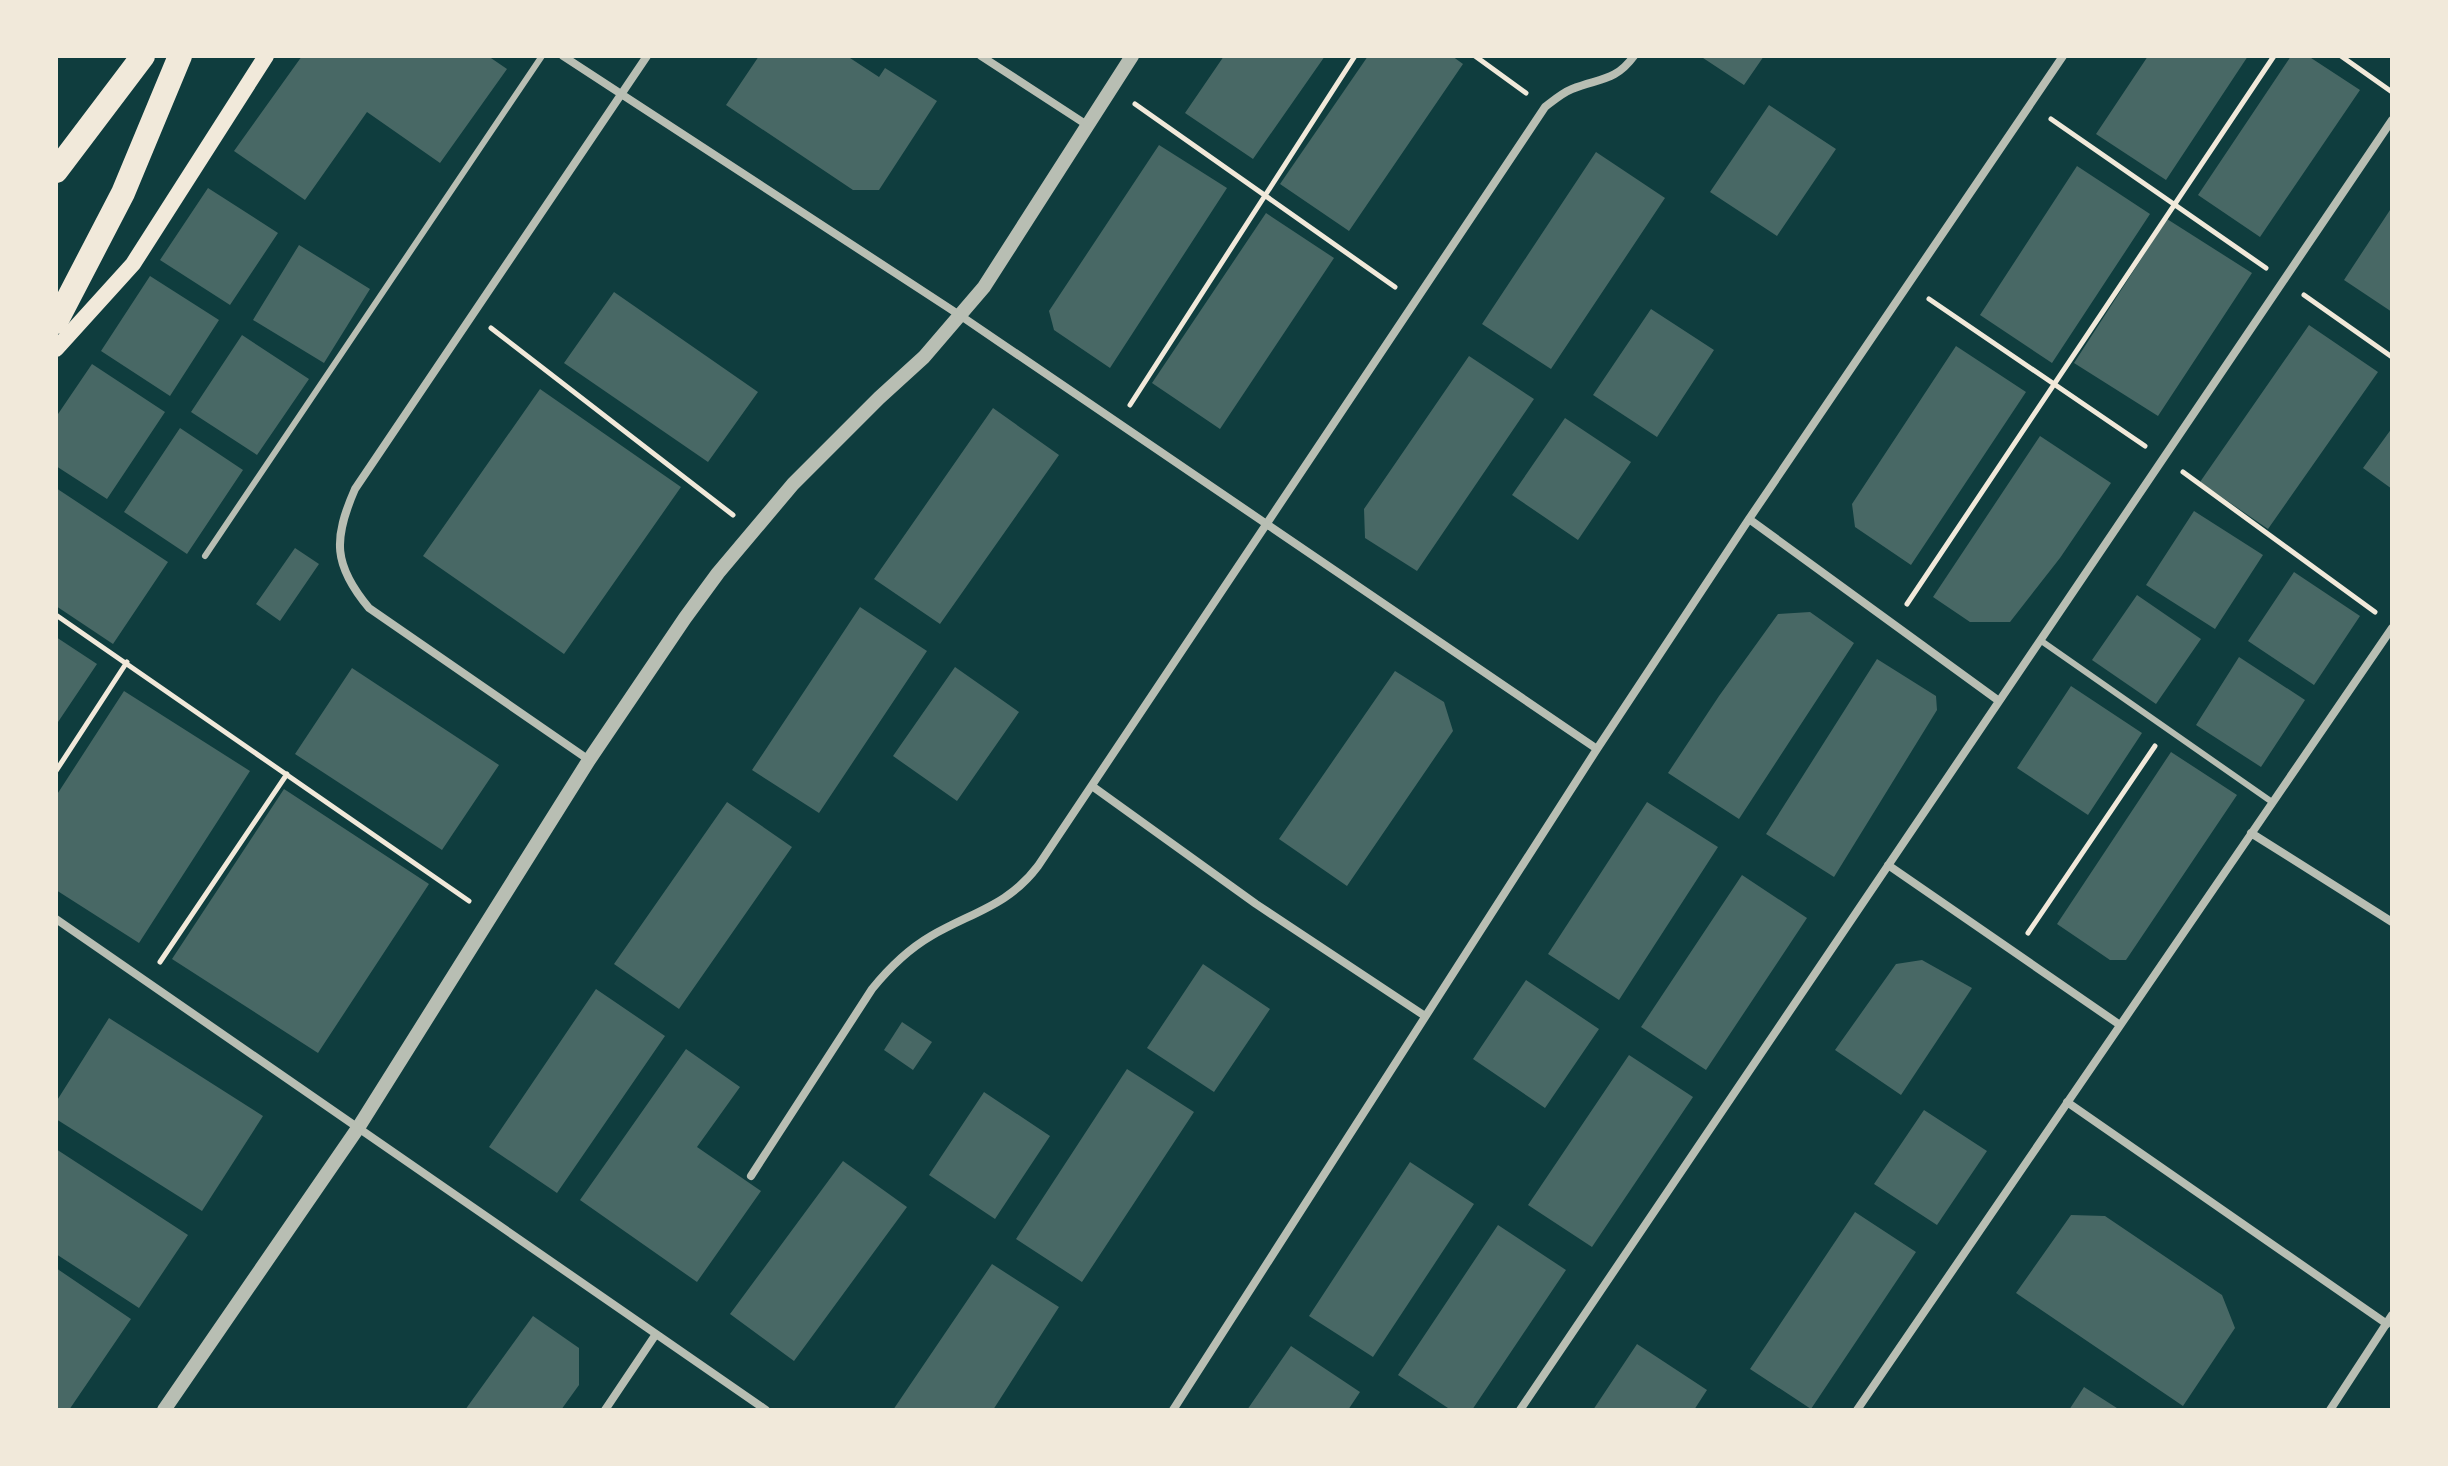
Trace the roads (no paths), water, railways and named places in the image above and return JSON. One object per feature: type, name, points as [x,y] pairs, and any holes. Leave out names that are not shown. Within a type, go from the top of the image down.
[{"type":"highway","points":[[56,171],[143,56]]},
{"type":"highway","points":[[56,322],[123,193],[180,56]]},
{"type":"main road","points":[[56,349],[133,264],[266,56]]},
{"type":"street","points":[[563,56],[961,316],[1597,749]]},
{"type":"street","points":[[589,760],[369,608],[352,588],[342,564],[339,538],[344,513],[355,489],[647,56]]},
{"type":"street","points":[[981,56],[1087,125]]},
{"type":"street","points":[[164,1410],[358,1128],[589,760],[685,618],[753,530],[836,441],[924,357],[961,316],[984,287],[1132,56]]},
{"type":"street","points":[[751,1176],[872,989],[889,968],[910,949],[1009,896],[1025,883],[1268,525],[1545,107],[1573,88],[1614,77],[1634,56]]},
{"type":"street","points":[[1173,1410],[1597,749],[2063,56]]},
{"type":"street","points":[[1520,1410],[2392,120]]},
{"type":"street","points":[[1749,519],[1999,701]]},
{"type":"street","points":[[1857,1410],[2392,628]]},
{"type":"street","points":[[1092,786],[1256,904],[1425,1016]]},
{"type":"street","points":[[2251,833],[2392,922]]},
{"type":"street","points":[[1888,865],[2120,1025]]},
{"type":"street","points":[[56,919],[766,1410]]},
{"type":"street","points":[[2067,1102],[2389,1319],[2330,1410]]},
{"type":"street","points":[[605,1410],[656,1334]]},
{"type":"lane","points":[[205,556],[542,56]]},
{"type":"lane","points":[[2040,640],[2272,802]]}]
